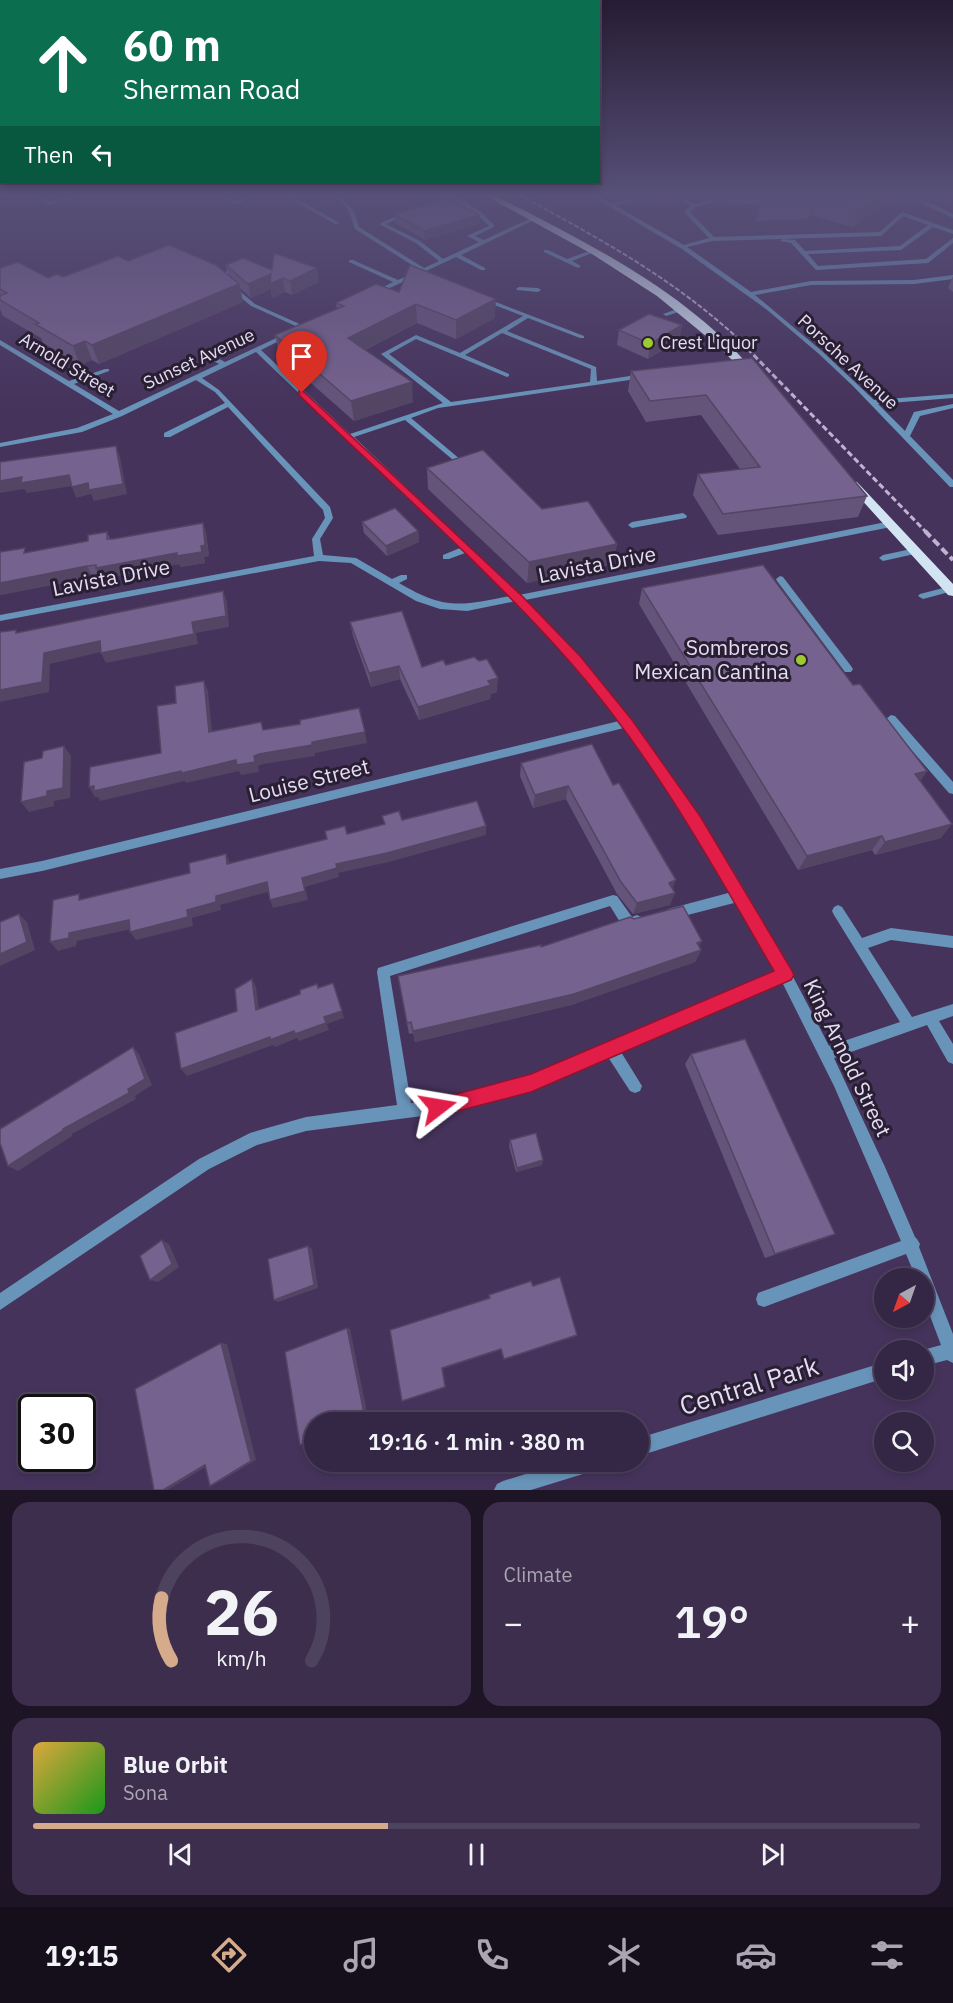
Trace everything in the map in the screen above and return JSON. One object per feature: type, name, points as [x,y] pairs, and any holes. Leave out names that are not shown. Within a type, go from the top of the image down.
[{"type":"main road","points":[[617,265],[654,287],[683,309],[736,364],[757,380]]},
{"type":"main road","points":[[844,474],[952,591]]},
{"type":"street","points":[[236,265],[222,279],[253,305],[302,327]]},
{"type":"street","points":[[359,265],[398,282]]},
{"type":"street","points":[[415,265],[424,270]]},
{"type":"street","points":[[366,297],[435,265]]},
{"type":"street","points":[[475,265],[483,269]]},
{"type":"street","name":"Porsche Avenue","points":[[707,265],[748,294],[819,352],[953,485]]},
{"type":"street","points":[[813,265],[816,268],[871,265]]},
{"type":"street","points":[[748,294],[811,283],[914,282],[950,278],[953,283]]},
{"type":"street","points":[[519,288],[538,290]]},
{"type":"street","points":[[474,295],[582,338]]},
{"type":"street","points":[[666,314],[683,309]]},
{"type":"street","points":[[461,355],[528,316]]},
{"type":"street","name":"Sunset Avenue","points":[[0,446],[79,430],[119,414],[313,322]]},
{"type":"street","points":[[502,332],[594,368],[593,382]]},
{"type":"street","points":[[449,404],[384,354],[416,337],[507,375]]},
{"type":"street","name":"Arnold Street","points":[[0,342],[119,414]]},
{"type":"street","name":"King Arnold Street","points":[[256,349],[519,599],[575,659],[627,723],[695,821],[785,975],[845,1093],[912,1244],[952,1352]]},
{"type":"street","points":[[200,351],[224,364]]},
{"type":"street","points":[[69,383],[107,370]]},
{"type":"street","points":[[348,436],[449,404],[653,375]]},
{"type":"street","points":[[196,377],[217,391],[327,509],[330,518],[316,539],[319,558]]},
{"type":"street","points":[[909,399],[914,395],[953,389]]},
{"type":"street","points":[[871,402],[909,399],[921,401],[953,396]]},
{"type":"street","points":[[906,436],[921,401]]},
{"type":"street","points":[[167,435],[229,404]]},
{"type":"street","points":[[917,414],[953,406]]},
{"type":"street","points":[[406,417],[458,462]]},
{"type":"street","points":[[632,525],[683,516]]},
{"type":"street","name":"Lavista Drive","points":[[0,618],[319,558],[353,560],[419,599],[440,606],[467,608],[891,525]]},
{"type":"street","points":[[446,557],[466,549]]},
{"type":"street","points":[[883,558],[916,551]]},
{"type":"street","points":[[392,583],[404,577]]},
{"type":"street","points":[[780,579],[848,669]]},
{"type":"street","points":[[923,596],[952,591]]},
{"type":"street","points":[[891,719],[953,790]]},
{"type":"street","name":"Louise Street","points":[[0,874],[53,864],[627,723]]},
{"type":"street","points":[[405,1112],[383,972],[614,900],[629,923],[739,896]]},
{"type":"street","points":[[838,911],[909,1024]]},
{"type":"street","points":[[860,945],[891,934],[953,942]]},
{"type":"street","points":[[0,1302],[204,1164],[255,1138],[306,1124],[438,1107],[531,1083],[785,975]]},
{"type":"street","points":[[825,1054],[953,1010]]},
{"type":"street","points":[[930,1018],[953,1057]]},
{"type":"street","points":[[611,1049],[635,1086]]},
{"type":"street","points":[[764,1299],[912,1244]]},
{"type":"street","points":[[934,1356],[952,1352]]},
{"type":"street","name":"Central Park","points":[[649,1445],[874,1373]]},
{"type":"street","points":[[503,1490],[561,1472]]},
{"type":"building","points":[[10,265],[23,265],[48,278],[57,274],[63,277],[96,265],[215,265],[239,284],[92,345],[85,341],[73,346],[0,300],[0,296],[7,293],[0,289],[0,268]]},
{"type":"building","points":[[226,265],[259,265],[272,270],[273,265],[307,265],[317,268],[290,281],[283,278],[270,284],[271,274],[248,284]]},
{"type":"building","points":[[410,265],[496,299],[456,320],[416,304],[348,338],[412,382],[351,401],[275,335],[344,306],[336,303],[376,284],[399,292]]},
{"type":"building","points":[[649,314],[682,325],[650,344],[619,330]]},
{"type":"building","points":[[752,358],[867,496],[723,514],[698,474],[760,467],[706,395],[650,401],[631,371]]},
{"type":"building","points":[[116,446],[123,484],[89,490],[88,483],[72,487],[69,475],[21,483],[22,477],[0,481],[0,462]]},
{"type":"building","points":[[483,450],[542,509],[588,501],[617,544],[529,562],[427,468]]},
{"type":"building","points":[[395,508],[418,531],[386,546],[362,522]]},
{"type":"building","points":[[203,523],[205,545],[201,546],[202,552],[177,556],[177,553],[96,568],[96,565],[87,566],[0,583],[0,552],[25,548],[24,553],[88,541],[88,535],[107,532],[107,539],[113,539]]},
{"type":"building","points":[[763,565],[853,685],[860,684],[927,771],[915,774],[952,824],[885,842],[882,836],[807,856],[642,588]]},
{"type":"building","points":[[223,591],[226,616],[192,622],[194,634],[101,653],[100,641],[44,653],[42,682],[0,690],[0,632],[16,630],[16,633]]},
{"type":"building","points":[[402,611],[422,667],[443,660],[446,665],[474,657],[479,661],[487,659],[498,678],[488,681],[491,685],[418,707],[399,666],[369,673],[350,622]]},
{"type":"building","points":[[204,681],[209,732],[261,722],[263,730],[300,724],[300,720],[359,708],[365,732],[312,742],[312,745],[259,754],[254,756],[255,762],[237,765],[236,760],[94,791],[94,786],[89,787],[90,767],[161,753],[157,706],[176,703],[175,686]]},
{"type":"building","points":[[592,744],[613,785],[619,783],[676,880],[669,883],[675,893],[637,903],[621,882],[568,786],[535,795],[521,763]]},
{"type":"building","points":[[64,746],[63,788],[47,791],[47,796],[21,802],[24,762],[42,758],[43,751]]},
{"type":"building","points":[[477,801],[486,826],[387,853],[336,864],[337,868],[302,878],[305,891],[270,900],[267,882],[216,896],[216,902],[187,910],[188,917],[130,932],[129,920],[69,933],[69,938],[50,942],[53,900],[79,894],[79,900],[190,873],[189,863],[226,854],[227,864],[327,839],[325,831],[345,826],[347,834],[385,824],[382,816],[399,811],[402,820]]},
{"type":"building","points":[[683,906],[702,941],[697,943],[701,950],[574,994],[413,1031],[411,1022],[407,1023],[398,976],[541,945],[541,947],[630,917],[634,919]]},
{"type":"building","points":[[19,914],[27,942],[0,954],[0,922]]},
{"type":"building","points":[[252,979],[256,1010],[300,994],[300,990],[317,984],[318,988],[333,983],[342,1011],[324,1017],[326,1023],[295,1034],[294,1031],[270,1040],[270,1037],[181,1069],[175,1033],[237,1011],[235,989]]},
{"type":"building","points":[[745,1039],[835,1234],[775,1254],[691,1054]]},
{"type":"building","points":[[133,1047],[145,1079],[128,1089],[129,1093],[63,1129],[8,1166],[0,1143],[0,1129]]},
{"type":"building","points":[[536,1133],[543,1160],[517,1168],[510,1140]]},
{"type":"building","points":[[162,1240],[172,1264],[150,1280],[140,1256]]},
{"type":"building","points":[[308,1246],[314,1285],[274,1300],[268,1259]]},
{"type":"building","points":[[560,1277],[577,1335],[504,1359],[501,1349],[442,1368],[445,1387],[402,1401],[390,1330],[490,1298],[489,1295],[531,1281],[533,1286]]},
{"type":"building","points":[[347,1328],[364,1412],[304,1412],[304,1443],[300,1445],[285,1352]]},
{"type":"building","points":[[221,1343],[251,1461],[210,1486],[205,1465],[163,1490],[154,1490],[135,1389]]},
{"type":"railway","points":[[640,265],[691,299],[743,343]]},
{"type":"railway","points":[[741,342],[927,533]]},
{"type":"railway","points":[[925,531],[953,560]]},
{"type":"place","name":"Crest Liquor","points":[[648,343]]},
{"type":"place","name":"Sombreros Mexican Cantina","points":[[801,660]]},
{"type":"route","points":[[302,393],[519,599],[575,659],[627,723],[695,821],[785,975],[531,1083],[438,1107]]}]
